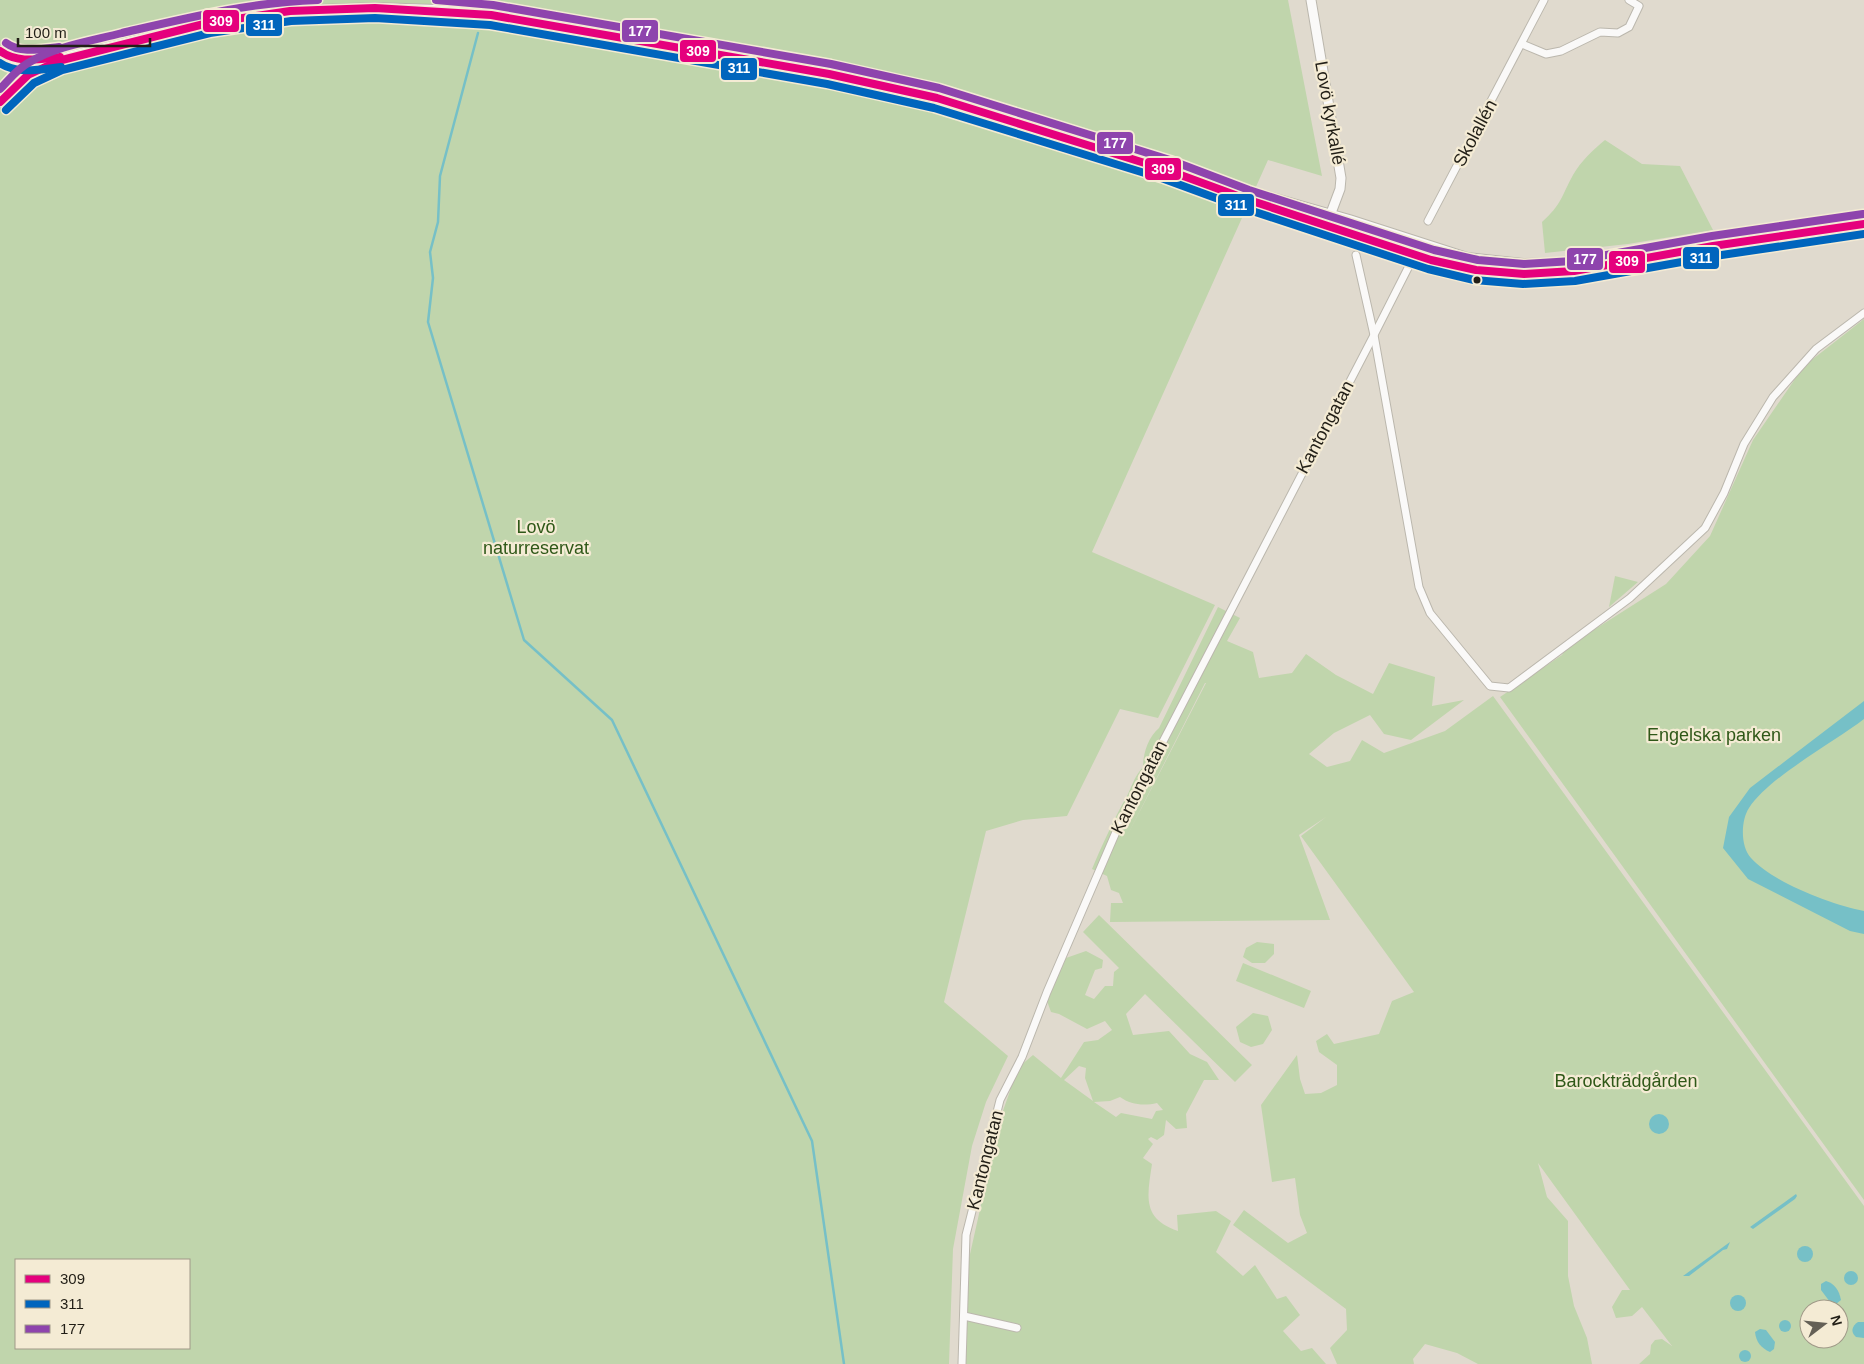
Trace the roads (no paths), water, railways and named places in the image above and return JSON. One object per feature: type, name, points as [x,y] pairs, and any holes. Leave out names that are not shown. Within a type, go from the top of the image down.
[{"type":"main road","points":[[0,51],[10,58],[39,59],[70,56],[170,31],[246,16],[332,8],[458,12],[547,24],[890,86],[937,98],[1167,170],[1239,197],[1418,243],[1467,258],[1523,264],[1612,263]]},
{"type":"main road","points":[[0,102],[32,72],[70,56]]},
{"type":"main road","points":[[10,58],[15,77],[14,88]]},
{"type":"main road","points":[[1328,219],[1413,253],[1465,268],[1524,274],[1574,271],[1612,263],[1864,224]]},
{"type":"street","name":"Lovö kyrkallé","points":[[1311,0],[1341,178],[1340,189],[1328,219]]},
{"type":"street","name":"Skolallén","points":[[1428,221],[1544,0]]},
{"type":"street","points":[[1522,44],[1546,54],[1561,51],[1600,32],[1618,34],[1629,27],[1639,6],[1628,0]]},
{"type":"street","name":"Kantongatan","points":[[962,1364],[966,1236],[1000,1100],[1022,1056],[1047,992],[1116,832],[1374,335],[1418,243]]},
{"type":"street","points":[[1356,255],[1374,335],[1420,587],[1430,613],[1490,686],[1509,688],[1630,598],[1704,528],[1724,493],[1744,444],[1774,397],[1816,349],[1864,313]]},
{"type":"street","points":[[964,1316],[1017,1328]]},
{"type":"water","points":[[1864,701],[1864,719],[1802,761],[1758,796],[1746,813],[1743,826],[1743,840],[1747,853],[1751,858],[1773,876],[1820,898],[1864,911],[1864,934],[1850,931],[1748,879],[1723,848],[1729,817],[1750,788]]},
{"type":"water","points":[[1659,1114],[1666,1117],[1669,1124],[1666,1131],[1659,1134],[1652,1131],[1649,1124],[1652,1117]]},
{"type":"water","points":[[1796,1194],[1795,1199],[1753,1229],[1750,1227]]},
{"type":"water","points":[[1730,1242],[1727,1249],[1723,1250],[1689,1276],[1683,1276]]},
{"type":"water","points":[[1802,1246],[1808,1246],[1813,1251],[1811,1260],[1802,1262],[1797,1257],[1797,1251]]},
{"type":"water","points":[[1851,1271],[1856,1273],[1858,1278],[1856,1283],[1851,1285],[1846,1283],[1844,1278],[1846,1273]]},
{"type":"water","points":[[1826,1281],[1829,1282],[1836,1288],[1841,1299],[1828,1299],[1821,1290],[1821,1284]]},
{"type":"water","points":[[1738,1295],[1744,1297],[1746,1303],[1744,1309],[1738,1311],[1732,1309],[1730,1303],[1732,1297]]},
{"type":"water","points":[[1783,1320],[1787,1320],[1791,1326],[1787,1332],[1783,1332],[1779,1328],[1779,1324]]},
{"type":"water","points":[[1858,1322],[1864,1322],[1864,1338],[1856,1337],[1852,1331],[1854,1325]]},
{"type":"water","points":[[1760,1329],[1766,1330],[1775,1342],[1774,1349],[1770,1352],[1764,1349],[1756,1339],[1755,1332]]},
{"type":"water","points":[[1743,1350],[1747,1350],[1751,1356],[1747,1362],[1743,1362],[1739,1358],[1739,1354]]},
{"type":"waterway","points":[[478,33],[440,176],[438,222],[430,252],[433,278],[428,322],[524,640],[612,720],[812,1141],[844,1364]]},
{"type":"park label","name":"Lovö naturreservat","points":[[536,537]]},
{"type":"park label","name":"Engelska parken","points":[[1714,735]]},
{"type":"park label","name":"Barockträdgården","points":[[1626,1081]]}]
